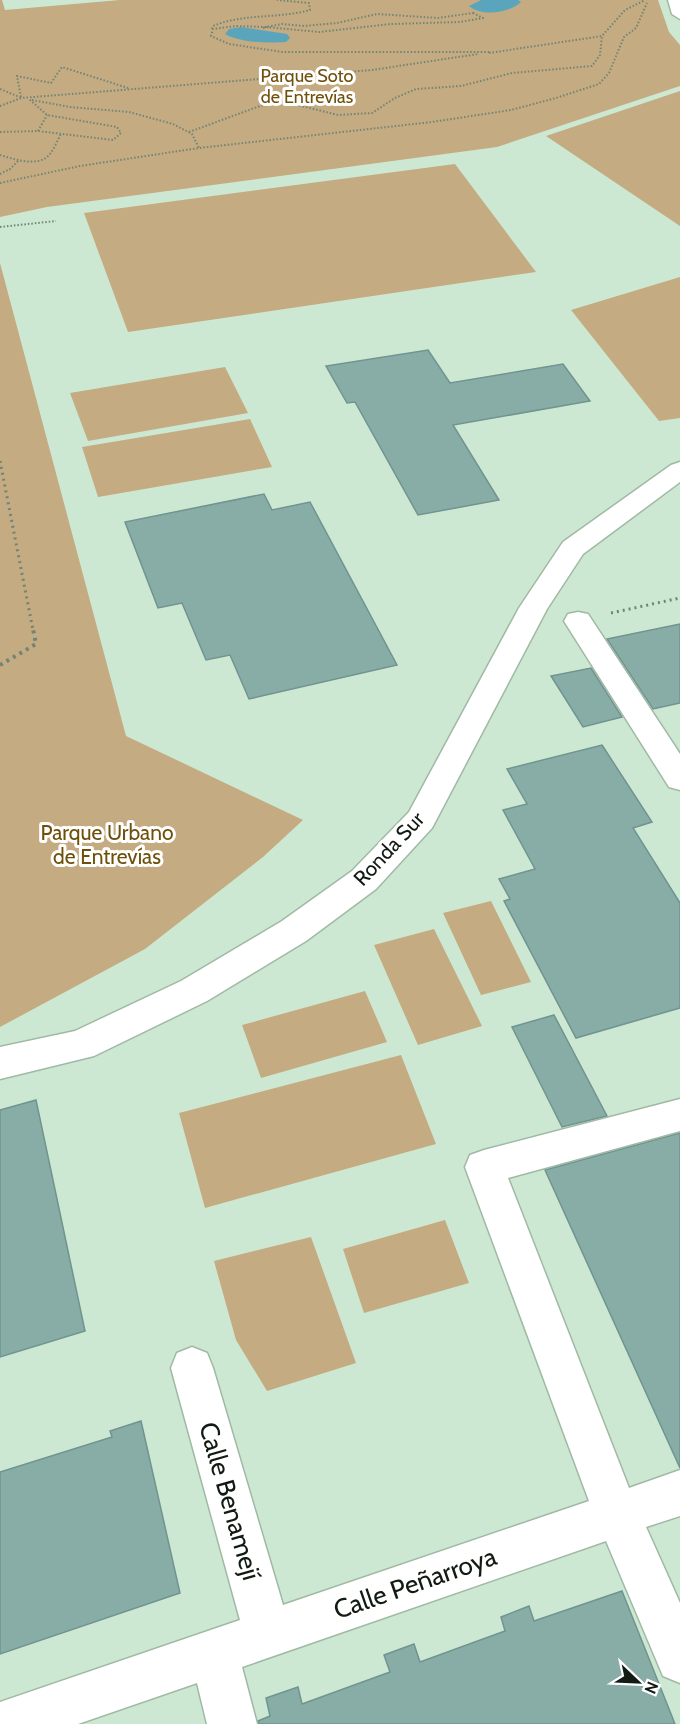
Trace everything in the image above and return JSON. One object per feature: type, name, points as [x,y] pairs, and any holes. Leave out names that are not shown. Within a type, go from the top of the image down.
[{"type":"street","points":[[676,0],[680,14]]},
{"type":"street","name":"Ronda Sur","points":[[0,1063],[81,1045],[194,991],[294,931],[364,880],[421,820],[533,608],[573,548],[680,470]]},
{"type":"street","points":[[578,621],[680,779]]},
{"type":"street","points":[[680,1114],[484,1167],[617,1514],[680,1659]]},
{"type":"street","name":"Calle Benamejí","points":[[192,1368],[268,1634]]},
{"type":"street","name":"Calle Peñarroya","points":[[6,1724],[680,1492]]},
{"type":"street","points":[[214,1653],[232,1724]]},
{"type":"path","points":[[277,0],[309,3],[310,10],[280,17],[224,20],[213,26],[211,36],[221,42],[267,50],[331,53],[490,52]]},
{"type":"path","points":[[189,132],[260,106],[294,103],[305,108],[338,115],[372,113],[395,98],[416,89],[461,86],[512,73],[592,66],[600,55],[602,36],[625,9],[647,0]]},
{"type":"path","points":[[0,183],[58,170],[199,148],[432,122],[511,110],[556,98],[599,84],[609,73],[624,37],[636,28],[647,0]]},
{"type":"path","points":[[212,33],[213,29],[224,26],[311,32],[393,24],[443,24],[483,18],[473,13],[438,18],[376,14],[338,23],[304,26],[282,24],[263,28]]},
{"type":"path","points":[[0,106],[21,98],[372,70],[602,36]]},
{"type":"path","points":[[21,98],[17,76],[51,83],[62,66],[130,89]]},
{"type":"path","points":[[0,89],[21,98],[70,107],[129,112],[173,124],[192,134],[199,148]]},
{"type":"path","points":[[0,132],[38,131],[113,140],[121,133],[117,127],[100,122],[47,115],[29,99]]},
{"type":"path","points":[[38,131],[47,115]]},
{"type":"path","points":[[0,155],[19,159],[44,159],[61,134]]},
{"type":"path","points":[[0,174],[10,169],[19,159]]},
{"type":"path","points":[[0,227],[56,221]]},
{"type":"path","points":[[0,461],[36,644],[0,665]]},
{"type":"path","points":[[578,621],[680,598]]},
{"type":"green space","name":"Parque Soto de Entrevías","points":[[0,0],[5,10],[120,0],[658,0],[669,32],[680,45],[680,86],[497,147],[47,207],[0,217]]},
{"type":"green space","points":[[680,91],[680,226],[546,136]]},
{"type":"green space","points":[[455,164],[536,272],[128,332],[84,213]]},
{"type":"green space","name":"Parque Urbano de Entrevías","points":[[0,263],[126,736],[303,820],[263,857],[145,949],[0,1027]]},
{"type":"green space","points":[[680,277],[680,418],[659,421],[571,310]]},
{"type":"green space","points":[[225,367],[248,413],[88,441],[70,393]]},
{"type":"green space","points":[[250,419],[272,467],[98,497],[82,447]]},
{"type":"green space","points":[[491,901],[531,982],[481,995],[443,913]]},
{"type":"green space","points":[[434,929],[482,1026],[418,1045],[374,945]]},
{"type":"green space","points":[[365,991],[387,1042],[261,1078],[242,1025]]},
{"type":"green space","points":[[401,1055],[436,1144],[205,1208],[179,1113]]},
{"type":"green space","points":[[445,1220],[469,1283],[364,1313],[343,1249]]},
{"type":"green space","points":[[311,1237],[356,1363],[267,1391],[236,1340],[214,1261]]},
{"type":"water","points":[[481,0],[518,0],[521,2],[510,9],[496,12],[481,12],[469,6]]},
{"type":"water","points":[[241,27],[287,34],[290,38],[286,42],[246,41],[225,34],[229,29]]},
{"type":"building","points":[[428,350],[450,383],[563,364],[590,401],[453,425],[499,500],[418,515],[355,402],[347,403],[326,366]]},
{"type":"building","points":[[264,494],[272,510],[310,502],[397,665],[249,699],[230,655],[206,660],[182,603],[158,608],[125,522]]},
{"type":"building","points":[[680,624],[680,703],[653,709],[607,639]]},
{"type":"building","points":[[591,668],[622,717],[583,727],[551,676]]},
{"type":"building","points":[[602,745],[652,822],[633,828],[680,903],[680,1008],[576,1038],[504,901],[510,899],[499,879],[535,869],[503,810],[527,804],[507,769]]},
{"type":"building","points":[[554,1015],[607,1116],[562,1127],[512,1027]]},
{"type":"building","points":[[36,1100],[85,1331],[0,1357],[0,1110]]},
{"type":"building","points":[[680,1133],[680,1468],[545,1170]]},
{"type":"building","points":[[141,1421],[180,1593],[0,1654],[0,1472],[112,1437],[110,1431]]},
{"type":"building","points":[[622,1591],[675,1724],[259,1724],[258,1721],[270,1716],[266,1698],[298,1687],[302,1704],[390,1672],[384,1655],[414,1644],[420,1662],[505,1631],[501,1617],[529,1606],[534,1621]]}]
